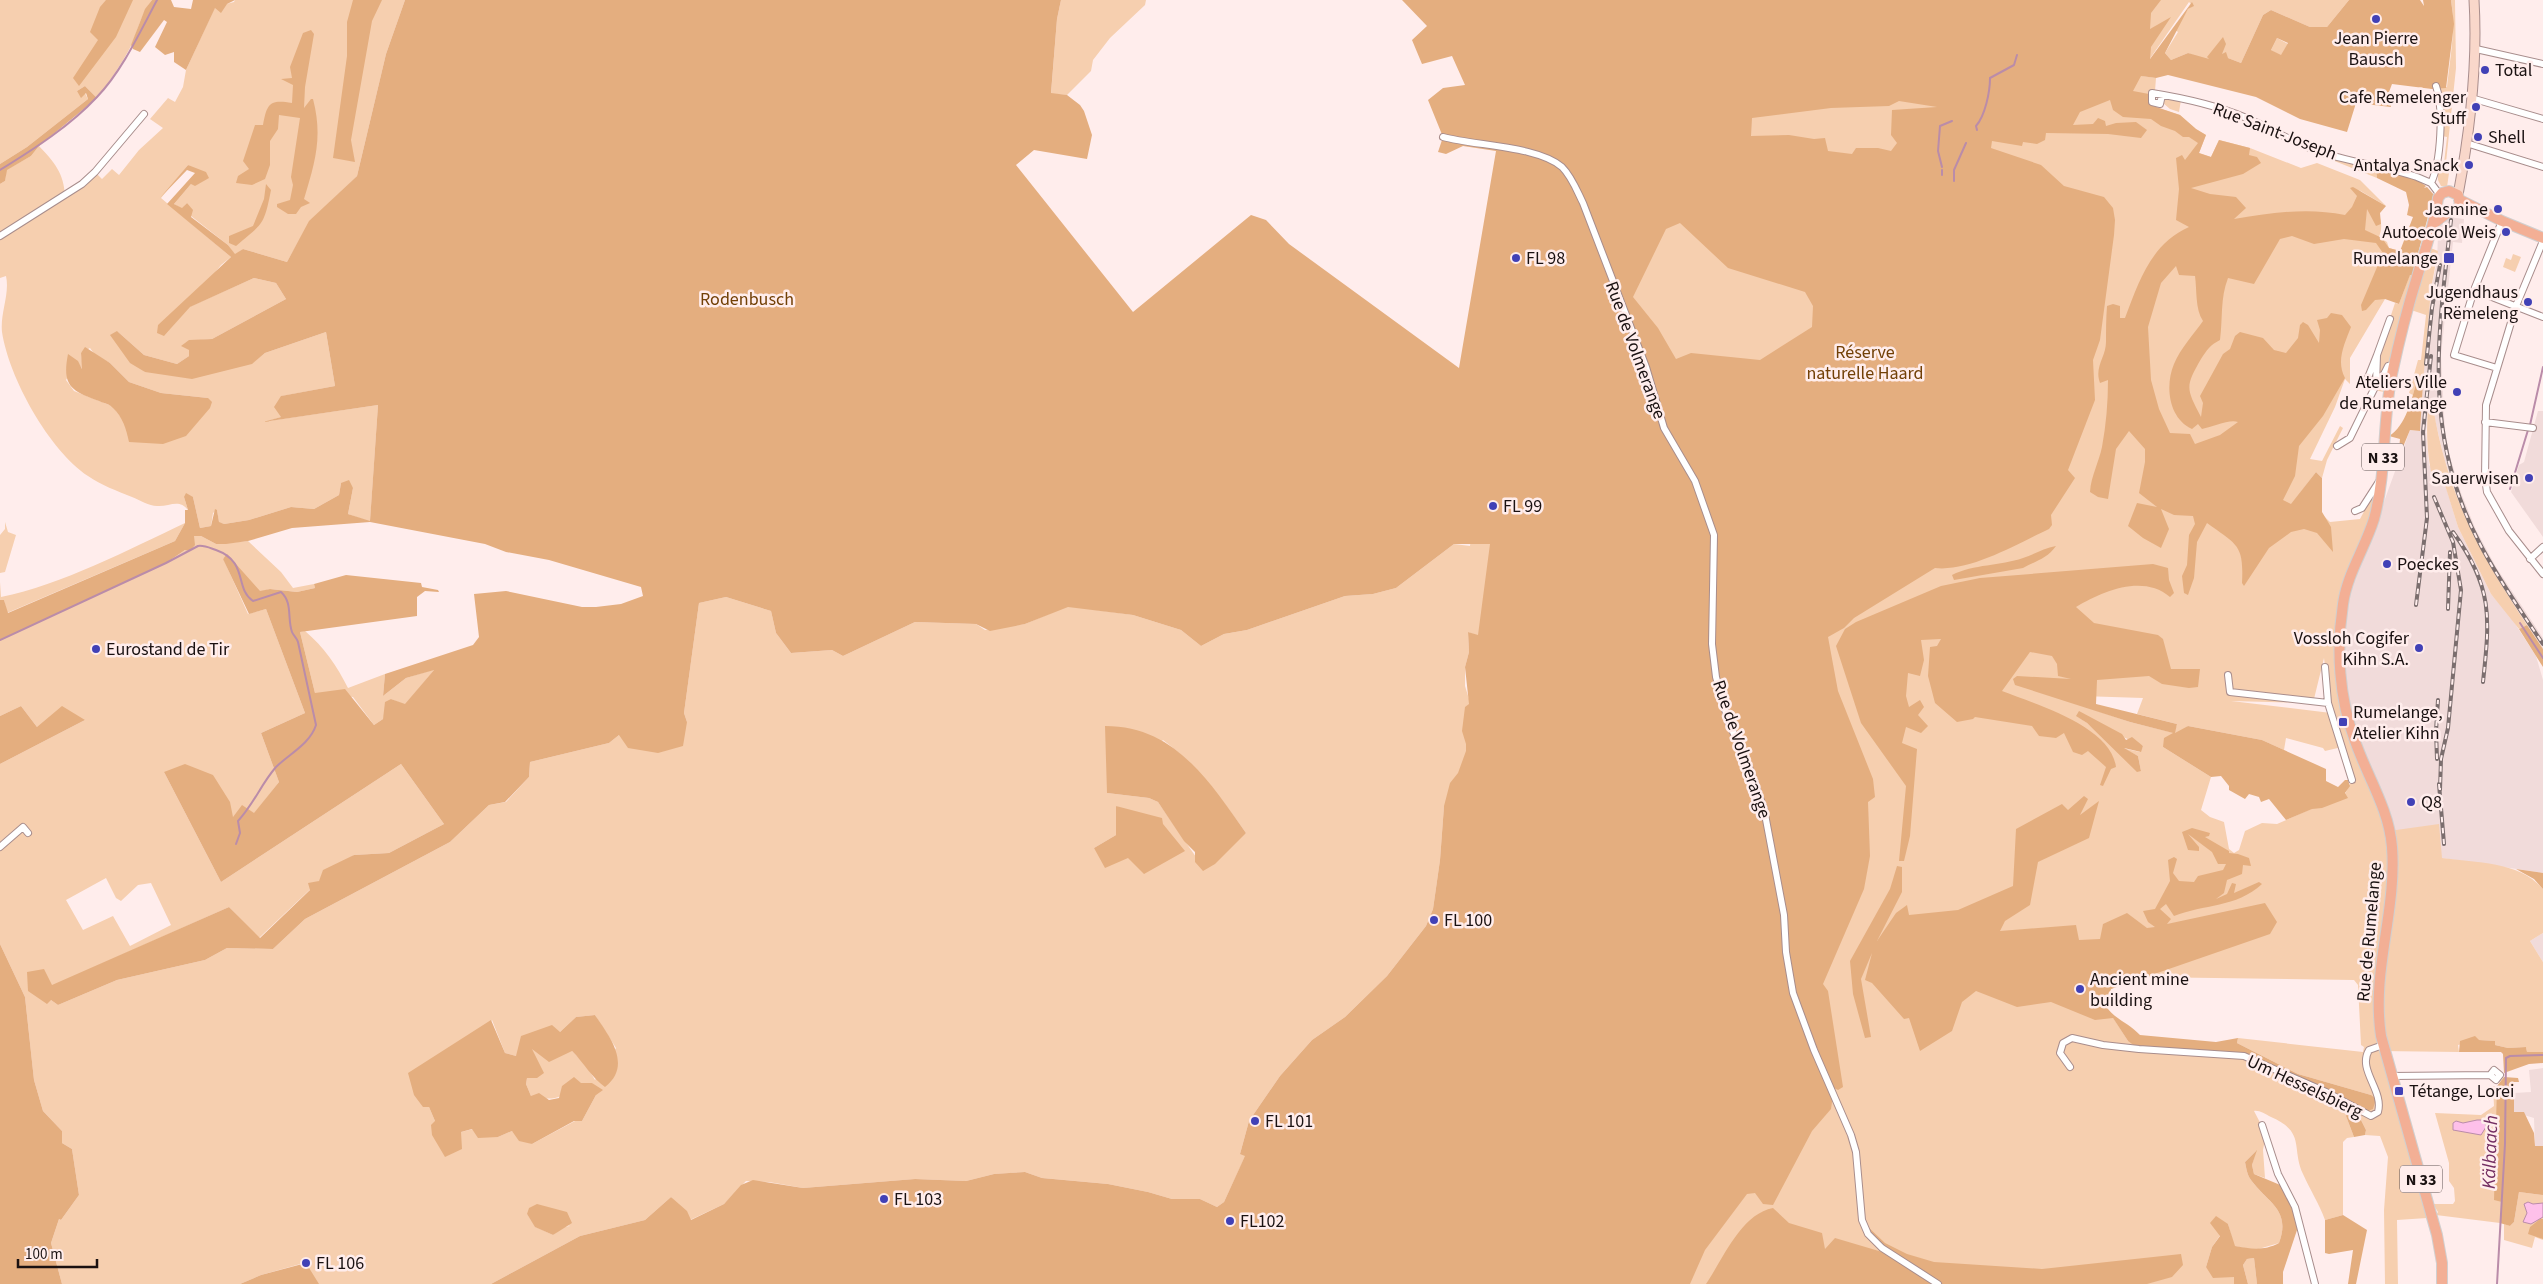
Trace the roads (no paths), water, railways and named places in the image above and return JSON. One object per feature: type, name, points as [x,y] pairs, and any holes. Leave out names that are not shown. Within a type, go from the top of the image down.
[{"type":"main road","points":[[2451,211],[2449,197],[2461,177],[2471,98],[2476,49],[2474,0]]},
{"type":"main road","points":[[2449,197],[2543,240]]},
{"type":"main road","points":[[2449,197],[2451,211]]},
{"type":"main road","name":"N 33","points":[[2342,687],[2339,635],[2343,603],[2346,588],[2373,520],[2381,479],[2387,402],[2394,365],[2431,225],[2449,197]]},
{"type":"main road","points":[[2431,225],[2451,211],[2474,208]]},
{"type":"main road","name":"Rue de Rumelange","points":[[2342,687],[2348,722],[2374,787],[2389,831],[2392,847],[2391,880],[2377,1007],[2383,1046],[2437,1235],[2442,1263],[2442,1284]]},
{"type":"street","points":[[2476,49],[2543,64]]},
{"type":"street","points":[[2431,184],[2434,177],[2439,134],[2440,97],[2436,86]]},
{"type":"street","points":[[2152,93],[2162,94],[2160,104],[2156,104],[2151,98],[2152,93]]},
{"type":"street","name":"Rue Saint-Joseph","points":[[2162,94],[2208,104],[2244,116],[2319,152],[2405,173],[2431,184],[2449,197]]},
{"type":"street","points":[[2471,98],[2543,119]]},
{"type":"street","points":[[0,236],[82,184],[95,172],[144,114]]},
{"type":"street","name":"Rue de Volmerange","points":[[1444,137],[1466,143],[1508,148],[1553,161],[1567,173],[1583,203],[1646,367],[1664,428],[1695,481],[1714,535],[1712,644],[1716,677],[1729,724],[1745,756],[1764,809],[1784,915],[1786,952],[1793,993],[1814,1050],[1851,1135],[1856,1152],[1862,1220],[1868,1234],[1882,1248],[1938,1284]]},
{"type":"street","points":[[2466,143],[2543,167]]},
{"type":"street","points":[[2497,368],[2454,355],[2474,290],[2502,221]]},
{"type":"street","points":[[2543,240],[2516,306],[2486,405],[2485,422],[2485,478],[2487,492],[2509,531],[2543,574]]},
{"type":"street","points":[[2474,290],[2543,317]]},
{"type":"street","points":[[2367,380],[2390,319]]},
{"type":"street","points":[[2376,385],[2377,355]]},
{"type":"street","points":[[2337,446],[2350,438],[2376,385],[2382,380],[2388,366],[2394,365]]},
{"type":"street","points":[[2485,422],[2532,428]]},
{"type":"street","points":[[2354,511],[2362,508],[2381,479]]},
{"type":"street","points":[[2530,559],[2543,546]]},
{"type":"street","points":[[2325,668],[2328,702],[2352,780]]},
{"type":"street","points":[[2228,675],[2230,692],[2328,702]]},
{"type":"street","points":[[2327,689],[2342,687]]},
{"type":"street","points":[[0,847],[26,825],[28,833]]},
{"type":"street","name":"Um Hesselsbierg","points":[[2070,1067],[2060,1053],[2062,1043],[2072,1038],[2103,1046],[2167,1052],[2228,1054],[2259,1062],[2326,1092],[2371,1116],[2378,1112],[2379,1099],[2367,1068],[2367,1056],[2369,1050],[2383,1046]]},
{"type":"street","points":[[2392,1076],[2490,1075]]},
{"type":"street","points":[[2262,1125],[2278,1174],[2295,1207],[2315,1284]]},
{"type":"waterway","points":[[0,170],[63,127],[97,97],[115,75],[157,0]]},
{"type":"waterway","points":[[1977,130],[1976,126],[1986,104],[1990,78],[2014,65],[2017,55]]},
{"type":"waterway","points":[[1942,167],[1938,151],[1940,126],[1952,121]]},
{"type":"waterway","points":[[1954,181],[1954,170],[1966,143]]},
{"type":"waterway","points":[[1942,170],[1942,175]]},
{"type":"waterway","name":"Kälbaach","points":[[2530,425],[2543,367]]},
{"type":"waterway","name":"Kälbaach","points":[[2510,489],[2528,430]]},
{"type":"waterway","points":[[0,640],[166,563],[198,546],[205,546],[216,550],[233,561],[247,596],[253,601],[281,592],[287,601],[291,627],[298,642],[316,725],[309,738],[276,767],[249,808],[238,821],[240,833],[236,844]]},
{"type":"waterway","name":"Kälbaach","points":[[2520,623],[2543,658]]},
{"type":"waterway","name":"Kälbaach","points":[[2497,1284],[2505,1144],[2506,1058],[2510,1056],[2543,1055]]},
{"type":"railway","points":[[2451,220],[2439,345],[2439,385],[2442,424],[2449,463],[2462,503],[2480,544],[2502,582],[2543,644]]},
{"type":"railway","points":[[2426,364],[2432,308],[2440,265]]},
{"type":"railway","points":[[2416,605],[2427,518],[2423,432],[2431,356]]},
{"type":"railway","points":[[2434,497],[2453,542],[2461,590],[2448,728],[2441,759],[2440,790]]},
{"type":"railway","points":[[2453,532],[2476,570],[2486,603],[2487,639],[2483,682]]},
{"type":"railway","points":[[2448,609],[2450,552]]},
{"type":"railway","points":[[2437,759],[2438,700]]},
{"type":"railway","points":[[2439,784],[2444,844]]},
{"type":"place","name":"Jean Pierre Bausch","points":[[2376,19]]},
{"type":"place","name":"Total","points":[[2485,70]]},
{"type":"place","name":"Cafe Remelenger Stuff","points":[[2476,107]]},
{"type":"place","name":"Shell","points":[[2478,137]]},
{"type":"place","name":"Antalya Snack","points":[[2469,165]]},
{"type":"place","name":"Jasmine","points":[[2498,209]]},
{"type":"place","name":"Autoecole Weis","points":[[2506,232]]},
{"type":"place","name":"FL 98","points":[[1516,258]]},
{"type":"place","name":"Rumelange","points":[[2449,258]]},
{"type":"place","name":"Jugendhaus Rëmeleng","points":[[2528,302]]},
{"type":"place","name":"Ateliers Ville de Rumelange","points":[[2457,392]]},
{"type":"place","name":"Sauerwisen","points":[[2529,478]]},
{"type":"place","name":"FL 99","points":[[1493,506]]},
{"type":"place","name":"Poeckes","points":[[2387,564]]},
{"type":"place","name":"Vossloh Cogifer Kihn S.A.","points":[[2419,648]]},
{"type":"place","name":"Eurostand de Tir","points":[[96,649]]},
{"type":"place","name":"Rumelange, Atelier Kihn","points":[[2343,722]]},
{"type":"place","name":"Q8","points":[[2411,802]]},
{"type":"place","name":"FL 100","points":[[1434,920]]},
{"type":"place","name":"Ancient mine building","points":[[2080,989]]},
{"type":"place","name":"Tétange, Lorei","points":[[2399,1091]]},
{"type":"place","name":"FL 101","points":[[1255,1121]]},
{"type":"place","name":"FL 103","points":[[884,1199]]},
{"type":"place","name":"FL102","points":[[1230,1221]]},
{"type":"place","name":"FL 106","points":[[306,1263]]},
{"type":"park label","name":"Rodenbusch","points":[[747,299]]},
{"type":"park label","name":"Réserve naturelle Haard","points":[[1865,362]]}]
